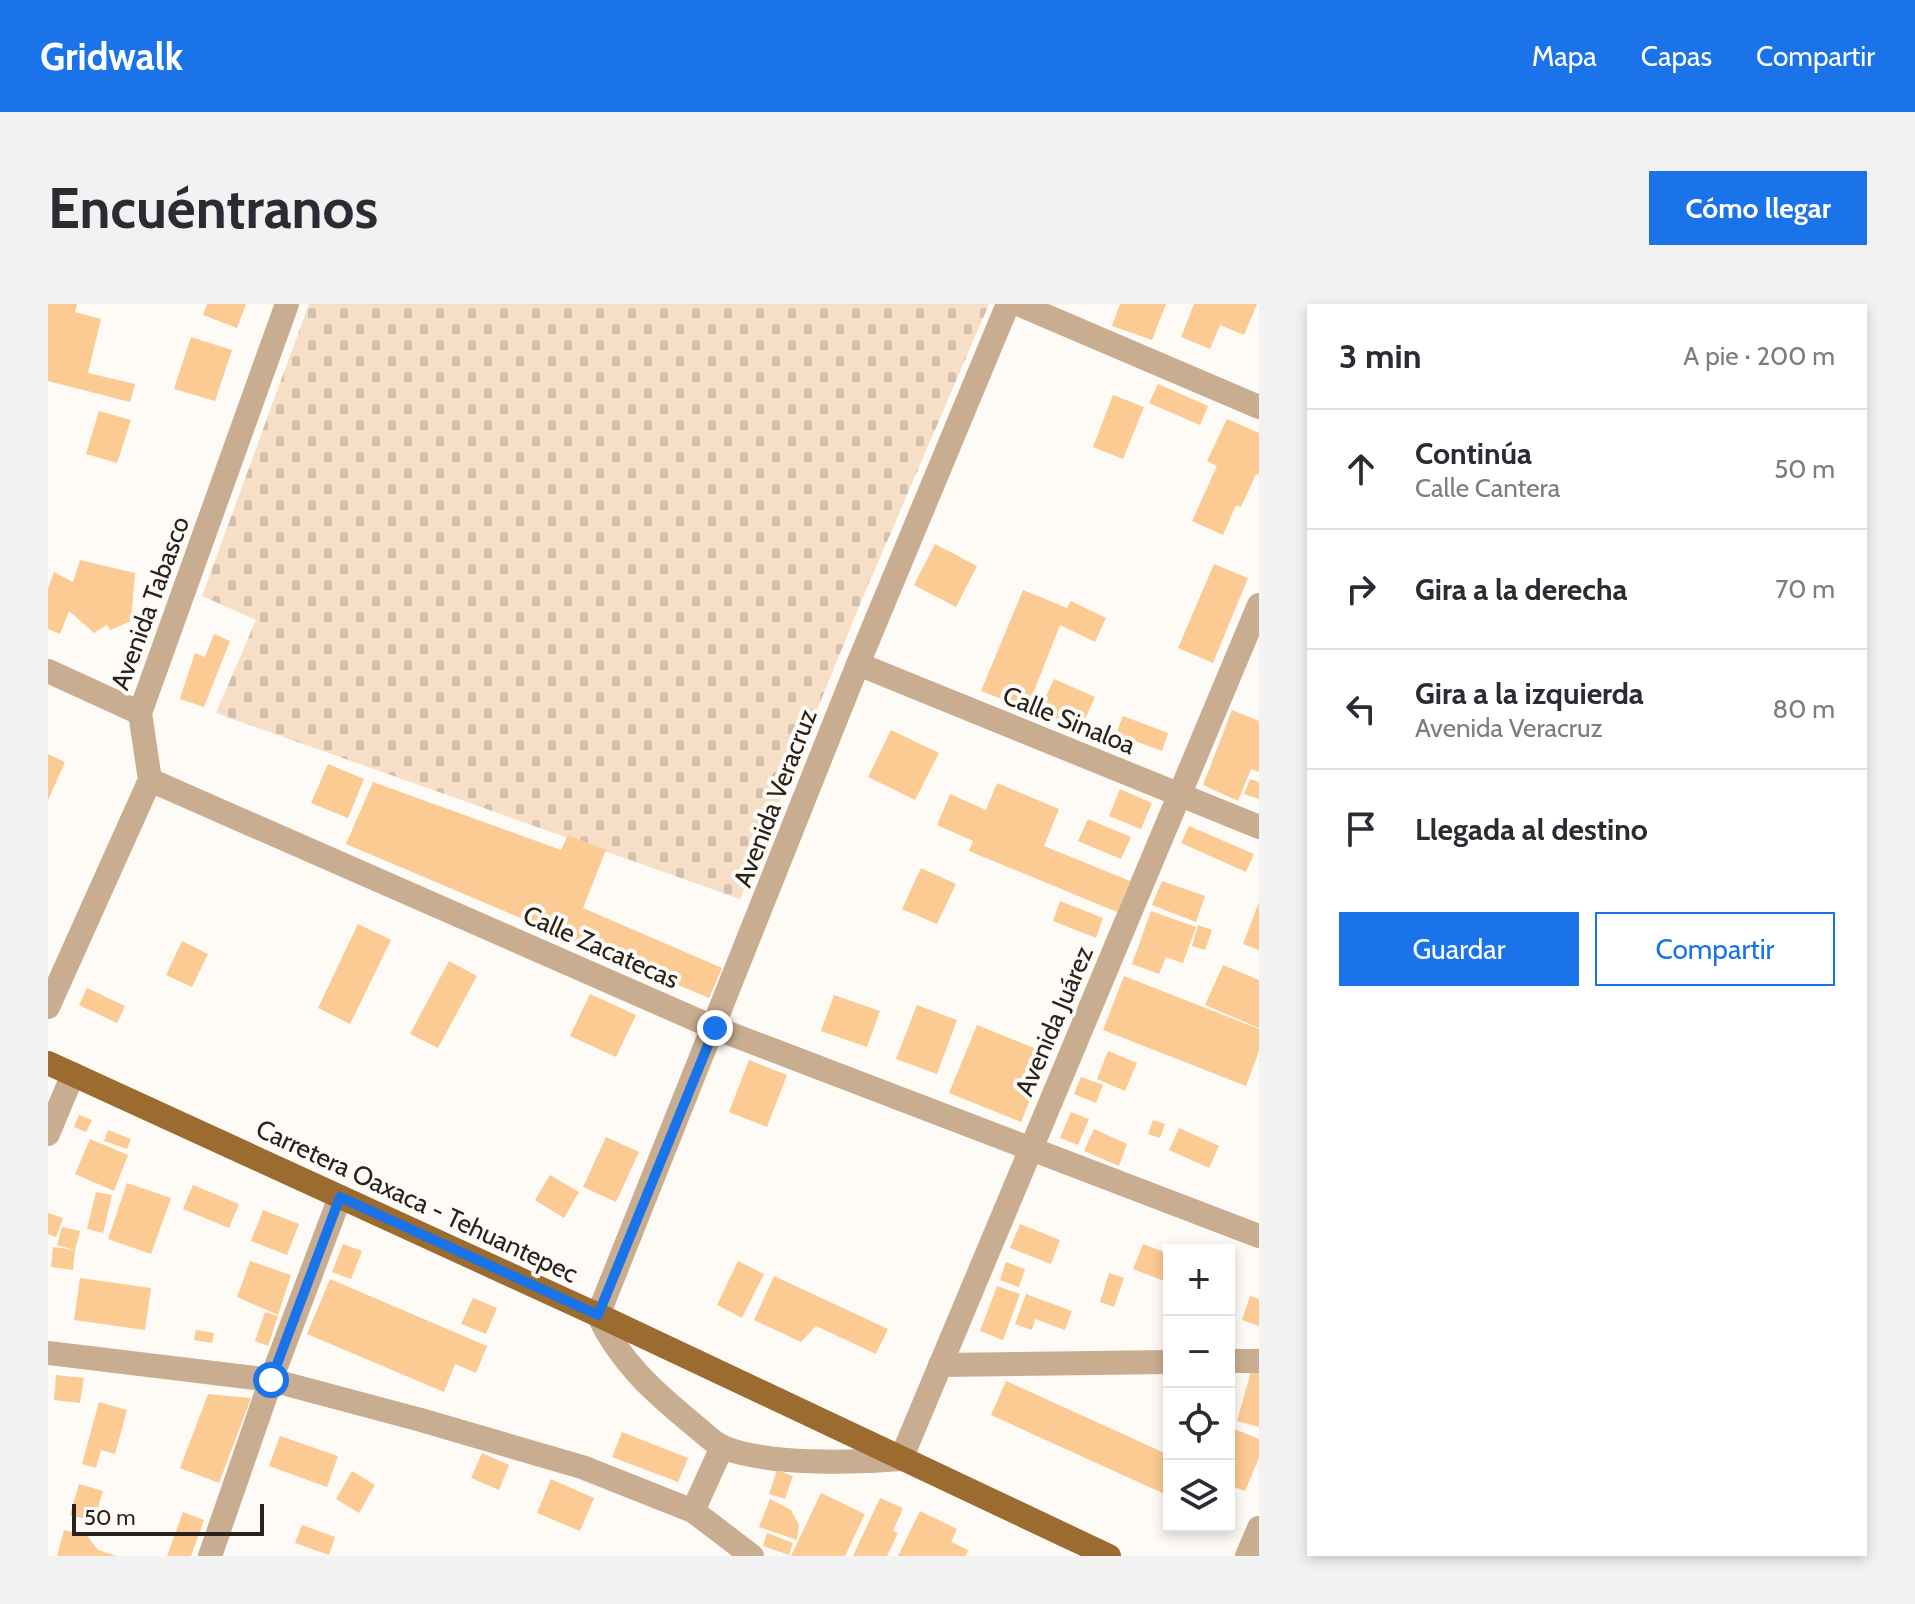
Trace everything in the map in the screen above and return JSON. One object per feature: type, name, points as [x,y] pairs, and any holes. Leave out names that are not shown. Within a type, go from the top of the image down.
[{"type":"main road","name":"Carretera Oaxaca - Tehuantepec","points":[[48,1063],[598,1315],[1109,1556]]},
{"type":"street","name":"Avenida Tabasco","points":[[150,780],[140,713],[287,304]]},
{"type":"street","name":"Avenida Veracruz","points":[[598,1315],[858,664],[1008,304]]},
{"type":"street","points":[[1018,304],[1259,407]]},
{"type":"street","name":"Avenida Juárez","points":[[901,1459],[1259,605]]},
{"type":"street","name":"Calle Sinaloa","points":[[858,664],[1259,827]]},
{"type":"street","points":[[48,671],[140,713]]},
{"type":"street","points":[[48,1007],[150,780]]},
{"type":"street","name":"Calle Zacatecas","points":[[150,780],[715,1028],[1259,1236]]},
{"type":"street","points":[[48,1134],[73,1074]]},
{"type":"street","points":[[210,1556],[271,1380],[340,1197]]},
{"type":"street","points":[[598,1315],[611,1343],[649,1388],[722,1447],[769,1457],[867,1462],[901,1459]]},
{"type":"street","points":[[48,1353],[271,1380],[582,1467],[693,1511],[752,1556]]},
{"type":"street","points":[[1235,1361],[1259,1361]]},
{"type":"street","points":[[940,1365],[1163,1362]]},
{"type":"street","points":[[693,1511],[722,1447]]},
{"type":"street","points":[[1247,1556],[1259,1528]]},
{"type":"green space","points":[[309,304],[989,304],[858,609],[740,899],[216,713],[256,620],[202,596]]},
{"type":"building","points":[[48,304],[77,304],[75,312],[101,319],[88,373],[135,384],[130,402],[48,381]]},
{"type":"building","points":[[207,304],[246,304],[237,328],[203,315]]},
{"type":"building","points":[[1120,304],[1166,304],[1152,340],[1112,326]]},
{"type":"building","points":[[1194,304],[1257,304],[1244,335],[1220,325],[1210,349],[1181,337]]},
{"type":"building","points":[[191,337],[232,350],[215,401],[174,389]]},
{"type":"building","points":[[1158,384],[1208,406],[1200,425],[1149,403]]},
{"type":"building","points":[[1113,395],[1144,407],[1123,459],[1093,447]]},
{"type":"building","points":[[99,411],[131,420],[117,463],[86,454]]},
{"type":"building","points":[[1227,419],[1259,433],[1259,475],[1256,474],[1241,507],[1236,505],[1223,535],[1192,521],[1217,466],[1207,461]]},
{"type":"building","points":[[935,544],[977,566],[956,607],[914,585]]},
{"type":"building","points":[[80,560],[135,573],[131,621],[110,630],[107,625],[94,633],[69,611],[60,634],[48,629],[48,588],[54,572],[73,582]]},
{"type":"building","points":[[1214,564],[1248,578],[1213,663],[1178,648]]},
{"type":"building","points":[[1023,590],[1067,608],[1071,601],[1106,618],[1095,642],[1060,625],[1027,709],[981,691]]},
{"type":"building","points":[[214,634],[230,641],[204,707],[180,699],[195,653],[205,657]]},
{"type":"building","points":[[1054,679],[1095,697],[1080,730],[1039,712]]},
{"type":"building","points":[[1232,710],[1259,721],[1259,772],[1251,769],[1238,801],[1203,785]]},
{"type":"building","points":[[1123,716],[1168,733],[1162,751],[1116,734]]},
{"type":"building","points":[[891,730],[939,753],[915,800],[868,777]]},
{"type":"building","points":[[48,754],[65,762],[48,800]]},
{"type":"building","points":[[328,764],[364,779],[348,818],[311,803]]},
{"type":"building","points":[[1250,779],[1259,782],[1259,799],[1244,794]]},
{"type":"building","points":[[373,782],[561,850],[568,835],[606,850],[583,908],[722,968],[709,998],[346,844]]},
{"type":"building","points":[[997,783],[1059,809],[1044,846],[1130,881],[1117,912],[969,851],[973,841],[937,825],[950,794],[986,810]]},
{"type":"building","points":[[1120,789],[1152,803],[1141,829],[1109,816]]},
{"type":"building","points":[[1088,819],[1131,837],[1121,859],[1078,841]]},
{"type":"building","points":[[1189,826],[1254,854],[1246,872],[1181,843]]},
{"type":"building","points":[[921,868],[956,884],[937,924],[902,909]]},
{"type":"building","points":[[1162,881],[1205,896],[1196,922],[1152,905]]},
{"type":"building","points":[[1060,901],[1103,918],[1096,938],[1053,921]]},
{"type":"building","points":[[1259,902],[1259,950],[1243,944]]},
{"type":"building","points":[[1151,911],[1196,927],[1183,963],[1166,957],[1159,974],[1132,964]]},
{"type":"building","points":[[358,924],[391,940],[350,1024],[318,1008]]},
{"type":"building","points":[[1198,925],[1212,930],[1205,950],[1192,946]]},
{"type":"building","points":[[182,941],[208,954],[192,987],[166,975]]},
{"type":"building","points":[[449,961],[477,976],[438,1048],[410,1034]]},
{"type":"building","points":[[1223,965],[1259,980],[1259,1028],[1205,1005]]},
{"type":"building","points":[[1124,976],[1259,1029],[1259,1051],[1246,1086],[1103,1030]]},
{"type":"building","points":[[87,988],[125,1006],[117,1023],[79,1005]]},
{"type":"building","points":[[590,994],[636,1015],[616,1057],[570,1036]]},
{"type":"building","points":[[834,995],[880,1011],[867,1047],[821,1031]]},
{"type":"building","points":[[917,1005],[957,1020],[937,1074],[896,1059]]},
{"type":"building","points":[[977,1025],[1049,1054],[1021,1122],[949,1093]]},
{"type":"building","points":[[1108,1051],[1137,1063],[1125,1091],[1097,1079]]},
{"type":"building","points":[[749,1060],[787,1075],[767,1127],[729,1112]]},
{"type":"building","points":[[1081,1077],[1103,1085],[1096,1103],[1074,1094]]},
{"type":"building","points":[[1071,1112],[1089,1119],[1078,1145],[1060,1138]]},
{"type":"building","points":[[79,1115],[92,1120],[86,1132],[74,1127]]},
{"type":"building","points":[[1153,1120],[1165,1124],[1160,1138],[1148,1134]]},
{"type":"building","points":[[1179,1128],[1219,1146],[1209,1168],[1169,1150]]},
{"type":"building","points":[[1094,1129],[1127,1144],[1119,1166],[1084,1151]]},
{"type":"building","points":[[108,1130],[131,1139],[127,1149],[104,1141]]},
{"type":"building","points":[[606,1137],[639,1152],[616,1202],[583,1187]]},
{"type":"building","points":[[90,1139],[128,1155],[114,1191],[75,1174]]},
{"type":"building","points":[[550,1175],[579,1192],[564,1218],[535,1200]]},
{"type":"building","points":[[127,1183],[171,1198],[151,1254],[108,1239]]},
{"type":"building","points":[[193,1185],[239,1204],[229,1228],[183,1209]]},
{"type":"building","points":[[96,1192],[112,1195],[103,1233],[87,1229]]},
{"type":"building","points":[[263,1210],[299,1224],[287,1255],[251,1241]]},
{"type":"building","points":[[48,1213],[63,1218],[56,1237],[48,1234]]},
{"type":"building","points":[[1020,1224],[1060,1240],[1051,1264],[1010,1248]]},
{"type":"building","points":[[62,1227],[80,1231],[75,1250],[57,1245]]},
{"type":"building","points":[[343,1244],[362,1251],[351,1279],[332,1272]]},
{"type":"building","points":[[1143,1244],[1163,1252],[1163,1281],[1133,1269]]},
{"type":"building","points":[[53,1247],[75,1250],[73,1270],[51,1267]]},
{"type":"building","points":[[250,1261],[291,1275],[278,1315],[237,1297]]},
{"type":"building","points":[[738,1261],[764,1274],[742,1318],[717,1305]]},
{"type":"building","points":[[1006,1262],[1025,1269],[1019,1287],[1000,1280]]},
{"type":"building","points":[[1109,1273],[1124,1278],[1114,1307],[1100,1302]]},
{"type":"building","points":[[774,1276],[888,1329],[876,1354],[816,1326],[801,1342],[754,1320]]},
{"type":"building","points":[[80,1278],[151,1288],[145,1330],[74,1320]]},
{"type":"building","points":[[330,1279],[487,1346],[476,1373],[455,1364],[444,1392],[307,1334]]},
{"type":"building","points":[[997,1286],[1020,1294],[1003,1340],[980,1331]]},
{"type":"building","points":[[1026,1294],[1072,1311],[1065,1330],[1035,1319],[1032,1330],[1015,1324]]},
{"type":"building","points":[[1250,1296],[1259,1299],[1259,1326],[1242,1320]]},
{"type":"building","points":[[473,1298],[497,1308],[486,1334],[461,1324]]},
{"type":"building","points":[[265,1312],[278,1316],[268,1346],[255,1341]]},
{"type":"building","points":[[196,1330],[214,1333],[212,1343],[194,1340]]},
{"type":"building","points":[[1252,1368],[1259,1371],[1259,1427],[1237,1421]]},
{"type":"building","points":[[56,1375],[84,1378],[80,1403],[54,1400]]},
{"type":"building","points":[[1006,1381],[1163,1452],[1163,1493],[991,1415]]},
{"type":"building","points":[[208,1394],[251,1398],[219,1483],[180,1468]]},
{"type":"building","points":[[99,1402],[127,1410],[115,1454],[101,1450],[96,1468],[82,1464]]},
{"type":"building","points":[[1235,1429],[1259,1439],[1259,1458],[1245,1491],[1235,1487]]},
{"type":"building","points":[[622,1432],[688,1458],[678,1482],[612,1457]]},
{"type":"building","points":[[280,1436],[338,1456],[327,1487],[269,1466]]},
{"type":"building","points":[[482,1453],[509,1465],[499,1490],[471,1478]]},
{"type":"building","points":[[777,1470],[793,1476],[785,1499],[769,1494]]},
{"type":"building","points":[[352,1471],[375,1485],[359,1513],[336,1499]]},
{"type":"building","points":[[551,1479],[594,1498],[580,1531],[537,1513]]},
{"type":"building","points":[[79,1484],[103,1491],[94,1521],[70,1515]]},
{"type":"building","points":[[821,1493],[865,1514],[845,1556],[791,1556]]},
{"type":"building","points":[[880,1498],[903,1508],[893,1531],[898,1533],[887,1556],[853,1556]]},
{"type":"building","points":[[770,1499],[791,1510],[799,1525],[797,1540],[759,1527]]},
{"type":"building","points":[[920,1511],[957,1529],[951,1542],[968,1550],[966,1556],[898,1556]]},
{"type":"building","points":[[183,1512],[204,1520],[191,1556],[167,1556]]},
{"type":"building","points":[[302,1525],[335,1537],[329,1555],[295,1543]]},
{"type":"building","points":[[64,1530],[87,1536],[98,1550],[117,1556],[57,1556]]},
{"type":"building","points":[[767,1533],[793,1543],[789,1555],[763,1546]]},
{"type":"route","points":[[271,1380],[340,1197],[598,1315],[715,1028]]}]
